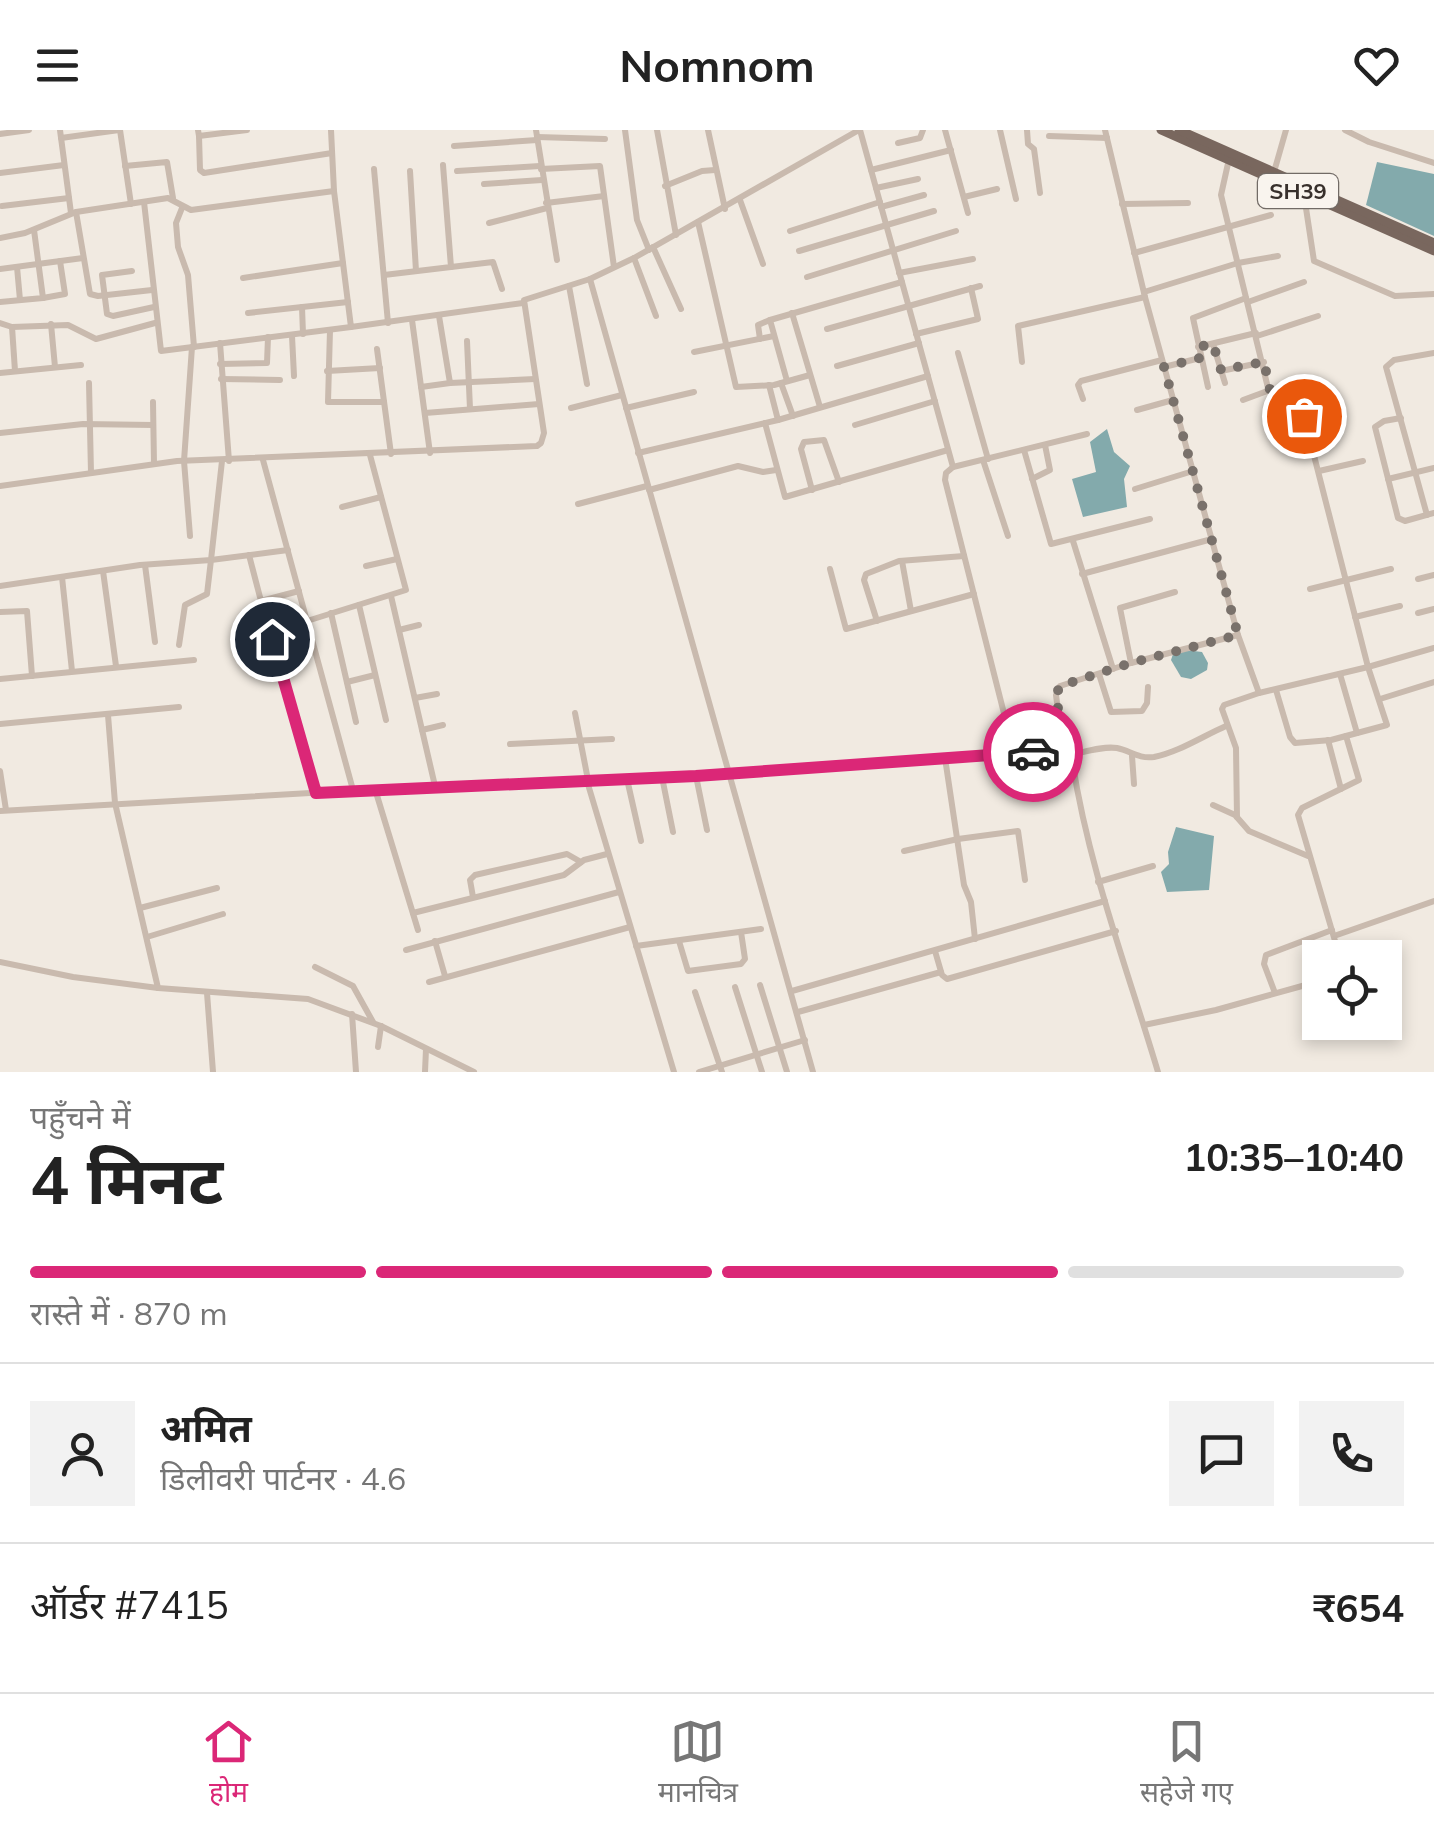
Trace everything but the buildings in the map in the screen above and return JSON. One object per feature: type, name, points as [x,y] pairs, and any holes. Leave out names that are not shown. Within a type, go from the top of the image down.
[{"type":"main road","name":"SH39","points":[[1161,130],[1192,140],[1434,251]]},
{"type":"main road","name":"SH39","points":[[1179,130],[1192,140]]},
{"type":"main road","name":"SH39","points":[[1229,157],[1274,172],[1434,243]]},
{"type":"street","points":[[0,134],[29,130]]},
{"type":"street","points":[[131,204],[120,130],[61,134],[90,294],[152,290]]},
{"type":"street","points":[[247,130],[199,133],[200,170],[204,173],[332,153]]},
{"type":"street","points":[[331,130],[350,327]]},
{"type":"street","points":[[624,130],[637,220],[681,309]]},
{"type":"street","points":[[657,130],[676,235]]},
{"type":"street","points":[[708,130],[724,209]]},
{"type":"street","points":[[144,202],[159,350],[193,347],[523,303],[528,297],[590,279],[634,258],[860,130],[953,467]]},
{"type":"street","points":[[898,143],[922,136],[922,130]]},
{"type":"street","points":[[946,130],[968,213]]},
{"type":"street","points":[[1000,130],[1016,199]]},
{"type":"street","points":[[1028,130],[1040,193]]},
{"type":"street","points":[[1274,172],[1286,130]]},
{"type":"street","points":[[1345,130],[1434,163]]},
{"type":"street","points":[[1049,136],[1106,134],[1144,295],[1238,635],[1259,693]]},
{"type":"street","points":[[537,136],[557,260]]},
{"type":"street","points":[[454,146],[537,136],[605,138]]},
{"type":"street","points":[[871,170],[951,150]]},
{"type":"street","points":[[1229,157],[1222,195],[1227,224],[1270,390]]},
{"type":"street","points":[[125,166],[168,162],[172,198],[191,210],[334,191]]},
{"type":"street","points":[[0,173],[64,165]]},
{"type":"street","points":[[443,165],[452,267]]},
{"type":"street","points":[[457,171],[598,165],[614,268]]},
{"type":"street","points":[[374,169],[388,323]]},
{"type":"street","points":[[665,186],[702,171],[716,170]]},
{"type":"street","points":[[410,172],[416,271]]},
{"type":"street","points":[[876,188],[918,178]]},
{"type":"street","points":[[484,184],[542,180]]},
{"type":"street","points":[[964,197],[997,189]]},
{"type":"street","points":[[1304,194],[1314,261],[1395,296],[1434,294]]},
{"type":"street","points":[[489,223],[546,205],[604,196]]},
{"type":"street","points":[[790,232],[880,204],[924,196]]},
{"type":"street","points":[[2,206],[70,198]]},
{"type":"street","points":[[0,238],[34,230],[74,213],[172,198]]},
{"type":"street","points":[[740,200],[763,264]]},
{"type":"street","points":[[1122,204],[1188,203]]},
{"type":"street","points":[[182,207],[176,224],[178,247],[188,275],[193,347],[184,461],[190,536]]},
{"type":"street","points":[[798,251],[934,211]]},
{"type":"street","points":[[1134,253],[1227,224],[1271,215]]},
{"type":"street","points":[[698,222],[736,387],[770,385],[810,375]]},
{"type":"street","points":[[34,230],[43,298]]},
{"type":"street","points":[[807,277],[956,231]]},
{"type":"street","points":[[1022,362],[1018,326],[1144,295],[1238,262],[1278,256]]},
{"type":"street","points":[[0,269],[83,258]]},
{"type":"street","points":[[634,258],[656,316]]},
{"type":"street","points":[[900,273],[973,259]]},
{"type":"street","points":[[0,302],[65,294],[60,261]]},
{"type":"street","points":[[384,275],[493,262],[502,288]]},
{"type":"street","points":[[243,278],[343,263]]},
{"type":"street","points":[[17,267],[20,300]]},
{"type":"street","points":[[132,272],[102,275],[106,310],[110,315],[154,307]]},
{"type":"street","points":[[590,279],[813,1072]]},
{"type":"street","points":[[760,339],[758,325],[770,320],[902,282]]},
{"type":"street","points":[[1208,387],[1192,318],[1304,282]]},
{"type":"street","points":[[569,286],[588,384]]},
{"type":"street","points":[[827,330],[980,286]]},
{"type":"street","points":[[916,334],[978,318],[971,288]]},
{"type":"street","points":[[248,313],[348,302]]},
{"type":"street","points":[[0,478],[0,486],[184,461],[536,446],[544,433],[523,303]]},
{"type":"street","points":[[302,307],[303,334]]},
{"type":"street","points":[[792,313],[820,408]]},
{"type":"street","points":[[439,316],[450,383]]},
{"type":"street","points":[[1198,347],[1318,316]]},
{"type":"street","points":[[412,320],[430,452]]},
{"type":"street","points":[[770,320],[792,416]]},
{"type":"street","points":[[0,323],[12,327],[68,325],[96,339],[156,323]]},
{"type":"street","points":[[51,324],[55,367]]},
{"type":"street","points":[[12,327],[15,371]]},
{"type":"street","points":[[330,330],[326,399],[330,403],[384,402]]},
{"type":"street","points":[[292,336],[294,376]]},
{"type":"street","points":[[694,352],[774,336]]},
{"type":"street","points":[[220,364],[268,363],[268,337]]},
{"type":"street","points":[[466,341],[470,409]]},
{"type":"street","points":[[838,366],[919,343]]},
{"type":"street","points":[[179,646],[185,604],[207,594],[225,461],[220,344]]},
{"type":"street","points":[[1213,344],[1225,383]]},
{"type":"street","points":[[377,349],[390,454]]},
{"type":"street","points":[[958,352],[1008,536]]},
{"type":"street","points":[[1401,418],[1375,426],[1400,520],[1430,514],[1387,364],[1434,353]]},
{"type":"street","points":[[1083,399],[1078,385],[1081,380],[1200,358]]},
{"type":"street","points":[[1221,370],[1264,362]]},
{"type":"street","points":[[0,373],[81,365]]},
{"type":"street","points":[[327,371],[380,368]]},
{"type":"street","points":[[638,453],[765,424],[928,376]]},
{"type":"street","points":[[221,379],[280,380]]},
{"type":"street","points":[[422,387],[535,379]]},
{"type":"street","points":[[89,383],[91,472]]},
{"type":"street","points":[[770,385],[778,420]]},
{"type":"street","points":[[1243,400],[1296,386],[1368,667],[1388,722],[1386,727],[1328,740],[1292,742],[1276,690]]},
{"type":"street","points":[[626,408],[694,392]]},
{"type":"street","points":[[571,408],[622,395]]},
{"type":"street","points":[[1137,410],[1173,400]]},
{"type":"street","points":[[855,426],[935,401]]},
{"type":"street","points":[[153,402],[154,464]]},
{"type":"street","points":[[425,412],[540,404]]},
{"type":"street","points":[[0,433],[90,424],[153,425]]},
{"type":"street","points":[[765,424],[785,497],[948,450]]},
{"type":"street","points":[[1014,753],[946,472],[953,467],[1087,434]]},
{"type":"street","points":[[812,490],[801,449],[804,442],[824,440],[839,482]]},
{"type":"street","points":[[1032,479],[1050,470],[1045,445]]},
{"type":"street","points":[[1024,450],[1048,542],[1054,545],[1073,541],[1150,520]]},
{"type":"street","points":[[307,621],[406,590],[370,455]]},
{"type":"street","points":[[263,460],[353,790]]},
{"type":"street","points":[[1318,472],[1363,462]]},
{"type":"street","points":[[578,504],[738,466],[763,472],[776,470]]},
{"type":"street","points":[[1388,478],[1434,468]]},
{"type":"street","points":[[1135,489],[1193,471]]},
{"type":"street","points":[[342,507],[381,497]]},
{"type":"street","points":[[1082,574],[1212,539]]},
{"type":"street","points":[[1073,541],[1113,669]]},
{"type":"street","points":[[0,586],[288,550]]},
{"type":"street","points":[[249,555],[316,793]]},
{"type":"street","points":[[877,621],[864,575],[902,561],[964,556]]},
{"type":"street","points":[[366,566],[397,559]]},
{"type":"street","points":[[902,561],[911,612]]},
{"type":"street","points":[[145,565],[154,642]]},
{"type":"street","points":[[830,569],[844,628],[974,594]]},
{"type":"street","points":[[1310,589],[1391,569]]},
{"type":"street","points":[[103,571],[116,666]]},
{"type":"street","points":[[1418,580],[1434,576]]},
{"type":"street","points":[[62,577],[72,671]]},
{"type":"street","points":[[261,601],[299,591]]},
{"type":"street","points":[[1131,663],[1120,608],[1174,592]]},
{"type":"street","points":[[391,596],[435,786]]},
{"type":"street","points":[[359,605],[386,720]]},
{"type":"street","points":[[1355,617],[1400,606]]},
{"type":"street","points":[[1418,613],[1434,608]]},
{"type":"street","points":[[0,612],[27,611],[32,676]]},
{"type":"street","points":[[332,613],[356,722]]},
{"type":"street","points":[[399,630],[419,625]]},
{"type":"street","points":[[1158,1072],[1084,833],[1058,689],[1131,663],[1238,635]]},
{"type":"street","points":[[1237,817],[1236,748],[1222,706],[1434,648]]},
{"type":"street","points":[[0,680],[194,660]]},
{"type":"street","points":[[1099,674],[1111,712],[1142,711],[1148,687]]},
{"type":"street","points":[[1340,674],[1357,733]]},
{"type":"street","points":[[347,682],[375,675]]},
{"type":"street","points":[[1380,700],[1434,682]]},
{"type":"street","points":[[414,698],[438,694]]},
{"type":"street","points":[[0,724],[179,707]]},
{"type":"street","points":[[575,713],[587,781],[607,854],[674,1072]]},
{"type":"street","points":[[108,714],[115,803],[158,988]]},
{"type":"street","points":[[422,730],[443,725]]},
{"type":"street","points":[[0,771],[3,810],[435,786],[627,780],[1109,748],[1152,757],[1226,726]]},
{"type":"street","points":[[1335,940],[1299,811],[1360,778],[1346,736]]},
{"type":"street","points":[[510,744],[612,739]]},
{"type":"street","points":[[1328,740],[1341,789]]},
{"type":"street","points":[[1132,754],[1134,784]]},
{"type":"street","points":[[945,758],[964,885],[972,902],[975,939]]},
{"type":"street","points":[[696,776],[707,830]]},
{"type":"street","points":[[662,777],[673,832]]},
{"type":"street","points":[[627,780],[641,841]]},
{"type":"street","points":[[375,789],[418,930]]},
{"type":"street","points":[[1213,805],[1237,817],[1250,831],[1310,856]]},
{"type":"street","points":[[904,851],[1018,831],[1024,880]]},
{"type":"street","points":[[474,897],[470,880],[476,875],[567,854],[580,862]]},
{"type":"street","points":[[413,913],[568,874],[580,862],[607,854]]},
{"type":"street","points":[[1098,882],[1153,866]]},
{"type":"street","points":[[140,908],[217,888]]},
{"type":"street","points":[[406,950],[619,892]]},
{"type":"street","points":[[792,992],[1105,901]]},
{"type":"street","points":[[1274,993],[1264,964],[1266,955],[1434,901]]},
{"type":"street","points":[[147,937],[223,914]]},
{"type":"street","points":[[429,982],[630,928]]},
{"type":"street","points":[[636,946],[760,929]]},
{"type":"street","points":[[935,951],[947,979],[1116,931]]},
{"type":"street","points":[[679,941],[688,972],[737,965],[745,958],[741,932]]},
{"type":"street","points":[[435,941],[445,976]]},
{"type":"street","points":[[0,962],[72,977],[158,988],[308,999],[352,1014],[455,1067],[474,1072]]},
{"type":"street","points":[[315,967],[353,986],[377,1025],[378,1048]]},
{"type":"street","points":[[798,1012],[941,972]]},
{"type":"street","points":[[760,985],[787,1072]]},
{"type":"street","points":[[1144,1025],[1302,986]]},
{"type":"street","points":[[736,987],[762,1072]]},
{"type":"street","points":[[696,992],[721,1069]]},
{"type":"street","points":[[208,993],[213,1072]]},
{"type":"street","points":[[352,1014],[356,1072]]},
{"type":"street","points":[[699,1072],[721,1069],[805,1040]]},
{"type":"street","points":[[424,1072],[426,1049]]},
{"type":"water","points":[[1377,162],[1434,174],[1434,236],[1366,205]]},
{"type":"water","points":[[1107,429],[1114,452],[1130,466],[1124,479],[1127,507],[1083,517],[1072,479],[1096,472],[1090,442]]},
{"type":"water","points":[[1186,650],[1202,652],[1208,663],[1207,670],[1191,679],[1181,677],[1171,660],[1173,654]]},
{"type":"water","points":[[1176,827],[1214,836],[1209,890],[1167,892],[1161,872],[1169,864],[1168,852]]},
{"type":"way so far","points":[[1033,752],[1064,748],[1056,695],[1060,686],[1238,635],[1164,367],[1200,358],[1198,347],[1213,344],[1221,370],[1264,362],[1270,390],[1296,386],[1304,416]]},
{"type":"route","points":[[272,639],[316,793],[696,776],[1033,752]]}]
